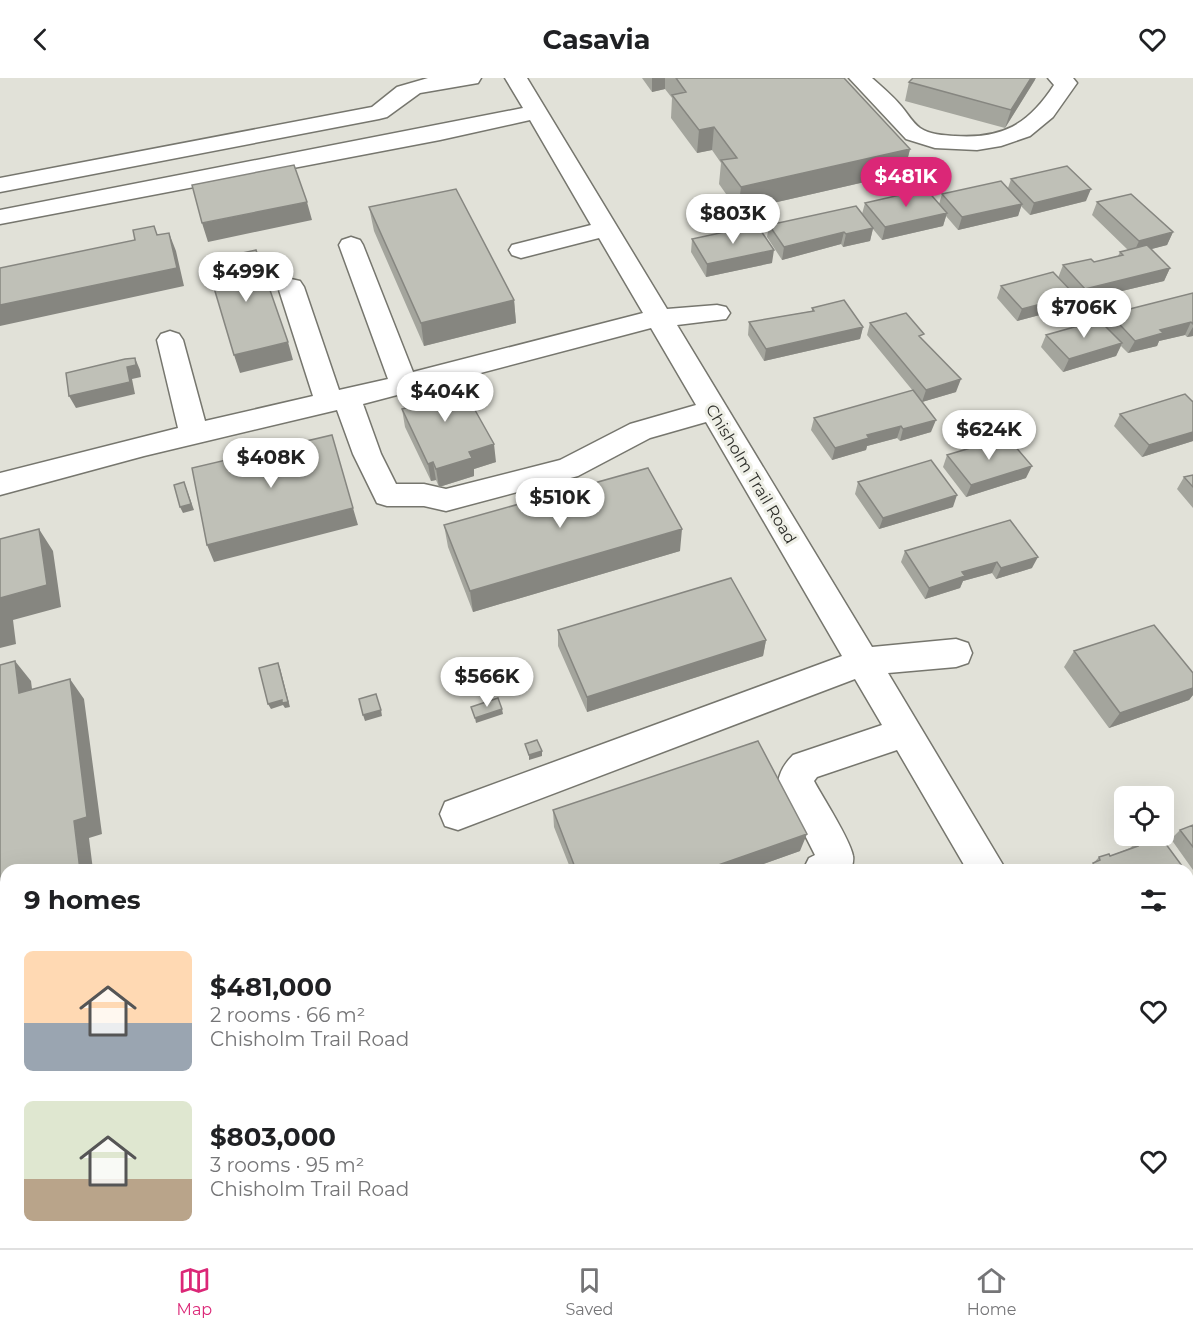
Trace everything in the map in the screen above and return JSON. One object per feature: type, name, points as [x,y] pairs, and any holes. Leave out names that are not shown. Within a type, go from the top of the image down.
[{"type":"street","points":[[0,185],[379,112],[392,105],[403,93],[417,87],[470,78]]},
{"type":"street","name":"Chisholm Trail Road","points":[[516,78],[983,864]]},
{"type":"street","points":[[860,78],[892,109],[912,133],[931,141],[978,145],[1016,137],[1035,122],[1055,103],[1066,83],[1059,78]]},
{"type":"street","points":[[0,217],[440,134],[537,112]]},
{"type":"street","points":[[521,250],[606,229]]},
{"type":"street","points":[[351,245],[404,384]]},
{"type":"street","points":[[291,287],[338,400],[387,495],[424,495],[446,500],[568,468],[640,431],[713,410]]},
{"type":"street","points":[[0,484],[194,434],[404,384],[658,318],[717,313]]},
{"type":"street","points":[[170,340],[194,434]]},
{"type":"street","points":[[458,814],[863,662],[956,653]]},
{"type":"street","points":[[834,864],[835,857],[796,782],[797,775],[805,766],[905,732]]},
{"type":"building","points":[[676,78],[844,78],[910,149],[741,187],[721,160],[737,158],[714,127],[699,130],[672,95],[686,92]]},
{"type":"building","points":[[913,78],[1031,78],[1011,110],[909,82]]},
{"type":"building","points":[[294,165],[307,202],[202,223],[192,185]]},
{"type":"building","points":[[1067,166],[1091,189],[1034,203],[1011,179]]},
{"type":"building","points":[[1001,181],[1022,204],[962,217],[942,194]]},
{"type":"building","points":[[456,189],[514,300],[421,323],[369,207]]},
{"type":"building","points":[[926,189],[947,213],[885,227],[865,203]]},
{"type":"building","points":[[1131,194],[1173,232],[1139,241],[1097,202]]},
{"type":"building","points":[[856,206],[873,228],[846,234],[844,232],[784,247],[769,225]]},
{"type":"building","points":[[757,225],[774,250],[707,264],[692,239]]},
{"type":"building","points":[[154,226],[157,235],[169,233],[177,268],[0,305],[0,268],[135,240],[133,230]]},
{"type":"building","points":[[1147,245],[1170,268],[1085,289],[1063,265],[1091,259],[1094,262],[1123,255],[1120,252]]},
{"type":"building","points":[[256,250],[288,342],[234,355],[206,261]]},
{"type":"building","points":[[1053,272],[1075,295],[1022,309],[1001,286]]},
{"type":"building","points":[[1193,293],[1193,324],[1191,322],[1160,330],[1163,333],[1135,341],[1110,314]]},
{"type":"building","points":[[844,300],[863,327],[766,349],[749,322],[814,311],[812,308]]},
{"type":"building","points":[[906,313],[924,334],[919,336],[961,379],[926,390],[870,323]]},
{"type":"building","points":[[1099,320],[1122,343],[1069,359],[1046,335]]},
{"type":"building","points":[[135,358],[136,365],[127,367],[130,382],[69,396],[66,373]]},
{"type":"building","points":[[457,378],[494,444],[469,452],[472,458],[436,469],[433,462],[428,464],[402,409],[410,407],[404,393]]},
{"type":"building","points":[[913,390],[936,420],[867,435],[869,438],[835,448],[814,418]]},
{"type":"building","points":[[1185,394],[1193,402],[1193,432],[1149,445],[1120,414]]},
{"type":"building","points":[[332,435],[353,508],[207,545],[192,468]]},
{"type":"building","points":[[1007,437],[1032,466],[971,485],[947,455]]},
{"type":"building","points":[[931,460],[957,495],[883,518],[858,482]]},
{"type":"building","points":[[648,468],[682,529],[470,591],[444,525]]},
{"type":"building","points":[[1193,475],[1193,487],[1184,477]]},
{"type":"building","points":[[184,482],[191,504],[180,507],[174,485]]},
{"type":"building","points":[[1010,520],[1038,557],[1001,568],[997,562],[962,572],[965,576],[929,588],[905,551]]},
{"type":"building","points":[[39,529],[47,585],[0,598],[0,539]]},
{"type":"building","points":[[731,578],[766,640],[587,697],[558,630]]},
{"type":"building","points":[[1154,625],[1193,673],[1193,688],[1120,713],[1074,651]]},
{"type":"building","points":[[15,661],[19,693],[70,679],[87,817],[74,821],[79,864],[0,864],[0,665]]},
{"type":"building","points":[[278,663],[288,702],[282,703],[282,700],[268,704],[259,668]]},
{"type":"building","points":[[376,694],[381,710],[363,715],[359,699]]},
{"type":"building","points":[[498,698],[502,709],[475,718],[471,707]]},
{"type":"building","points":[[537,740],[542,751],[529,755],[525,744]]},
{"type":"building","points":[[758,741],[807,834],[721,864],[574,864],[553,810]]},
{"type":"building","points":[[1193,825],[1193,847],[1180,830]]},
{"type":"building","points":[[1138,846],[1167,846],[1181,864],[1093,863],[1100,860],[1099,857],[1109,854],[1110,856]]}]
